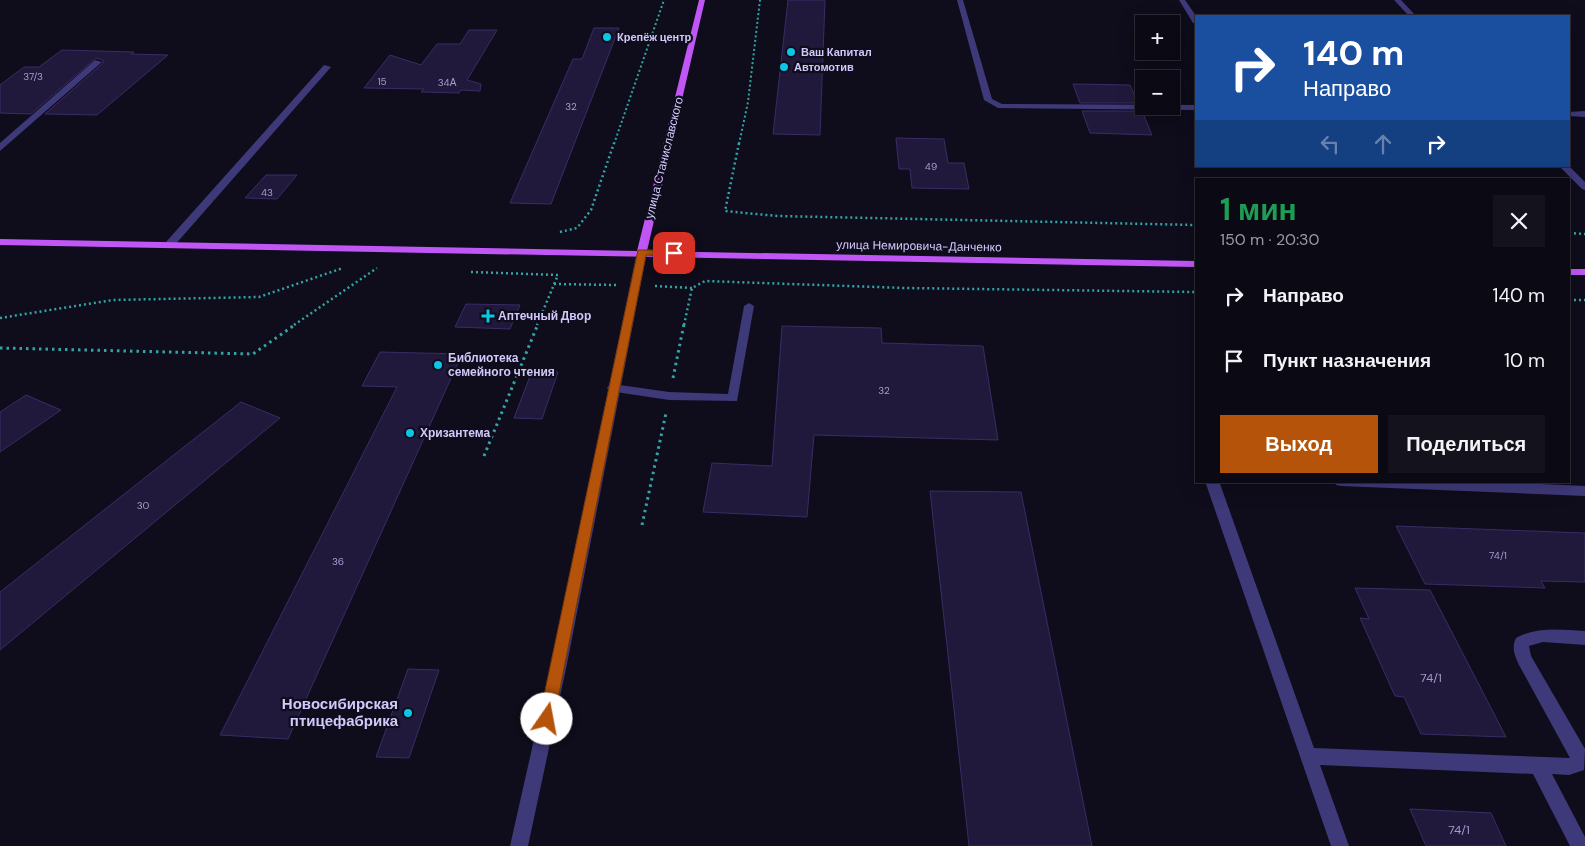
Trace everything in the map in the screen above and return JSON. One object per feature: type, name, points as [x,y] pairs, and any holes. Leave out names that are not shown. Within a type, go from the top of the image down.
[{"type":"main road","name":"улица Станиславского","points":[[642,252],[702,0]]},
{"type":"main road","name":"улица Немировича-Данченко","points":[[0,242],[642,252],[1195,264]]},
{"type":"main road","points":[[1570,272],[1585,272]]},
{"type":"street","points":[[960,0],[988,100],[1001,106],[1195,108]]},
{"type":"street","points":[[1182,0],[1195,20]]},
{"type":"street","points":[[1397,0],[1412,15]]},
{"type":"street","points":[[0,148],[98,62]]},
{"type":"street","points":[[170,244],[327,67]]},
{"type":"street","points":[[1570,114],[1585,114]]},
{"type":"street","points":[[1564,167],[1585,187]]},
{"type":"street","name":"улица Станиславского","points":[[518,846],[559,664],[642,252]]},
{"type":"street","points":[[614,388],[670,396],[733,398],[748,306]]},
{"type":"street","points":[[1213,483],[1340,846]]},
{"type":"street","points":[[1390,483],[1585,491]]},
{"type":"street","points":[[1308,756],[1569,767],[1578,764],[1579,756],[1521,651],[1521,643],[1527,638],[1543,636],[1585,638]]},
{"type":"street","points":[[1538,766],[1580,846]]},
{"type":"path","points":[[591,210],[664,0]]},
{"type":"path","points":[[760,0],[748,102],[725,211],[777,216],[1195,225]]},
{"type":"path","points":[[1570,233],[1585,234]]},
{"type":"path","points":[[0,318],[113,300],[259,297],[346,267],[326,267]]},
{"type":"path","points":[[369,268],[386,268]]},
{"type":"path","points":[[0,348],[253,354],[377,268]]},
{"type":"path","points":[[463,271],[558,275],[484,456]]},
{"type":"path","points":[[642,525],[692,288],[705,280],[914,288],[1195,292]]},
{"type":"path","points":[[1570,300],[1585,300]]},
{"type":"building","points":[[788,0],[825,0],[820,135],[773,134]]},
{"type":"building","points":[[594,28],[619,28],[551,204],[510,203],[573,59],[582,59]]},
{"type":"building","points":[[469,30],[497,30],[467,80],[481,84],[480,91],[461,90],[459,93],[421,92],[424,89],[364,88],[390,55],[421,65],[437,44],[460,44]]},
{"type":"building","points":[[62,50],[168,55],[97,115],[45,114],[103,63],[103,60],[96,58],[31,114],[0,113],[0,85],[24,67],[39,67]]},
{"type":"building","points":[[1073,84],[1130,85],[1135,96],[1135,103],[1080,103]]},
{"type":"building","points":[[1082,111],[1135,111],[1135,115],[1144,115],[1152,135],[1090,133]]},
{"type":"building","points":[[896,138],[944,139],[948,163],[964,163],[969,189],[912,188],[910,169],[899,169]]},
{"type":"building","points":[[266,175],[297,175],[277,199],[245,198]]},
{"type":"building","name":"Аптечный Двор","points":[[466,304],[520,305],[510,329],[455,327]]},
{"type":"building","points":[[782,326],[881,328],[882,343],[983,346],[998,440],[814,435],[807,517],[703,512],[712,463],[772,466]]},
{"type":"building","points":[[380,352],[462,354],[288,739],[220,735],[397,387],[362,386]]},
{"type":"building","points":[[532,371],[558,372],[542,419],[514,418]]},
{"type":"building","points":[[26,395],[61,410],[0,452],[0,412]]},
{"type":"building","points":[[241,402],[280,418],[0,650],[0,592]]},
{"type":"building","points":[[930,491],[1021,492],[1092,846],[969,846]]},
{"type":"building","points":[[1396,526],[1585,533],[1585,582],[1541,581],[1545,588],[1425,584]]},
{"type":"building","points":[[1355,588],[1430,590],[1506,737],[1421,734],[1404,697],[1395,696],[1360,618],[1369,619]]},
{"type":"building","name":"Новосибирская птицефабрика","points":[[408,669],[439,670],[409,758],[376,757]]},
{"type":"building","points":[[1410,809],[1491,813],[1506,846],[1426,846]]},
{"type":"place","name":"Крепёж центр","points":[[607,37]]},
{"type":"place","name":"Ваш Капитал","points":[[791,52]]},
{"type":"place","name":"Автомотив","points":[[784,67]]},
{"type":"place","name":"Аптечный Двор","points":[[488,316]]},
{"type":"place","name":"Библиотека семейного чтения","points":[[438,365]]},
{"type":"place","name":"Хризантема","points":[[410,433]]},
{"type":"place","name":"Новосибирская птицефабрика","points":[[408,713]]},
{"type":"route","points":[[547,719],[633,285],[642,252],[674,253]]}]
